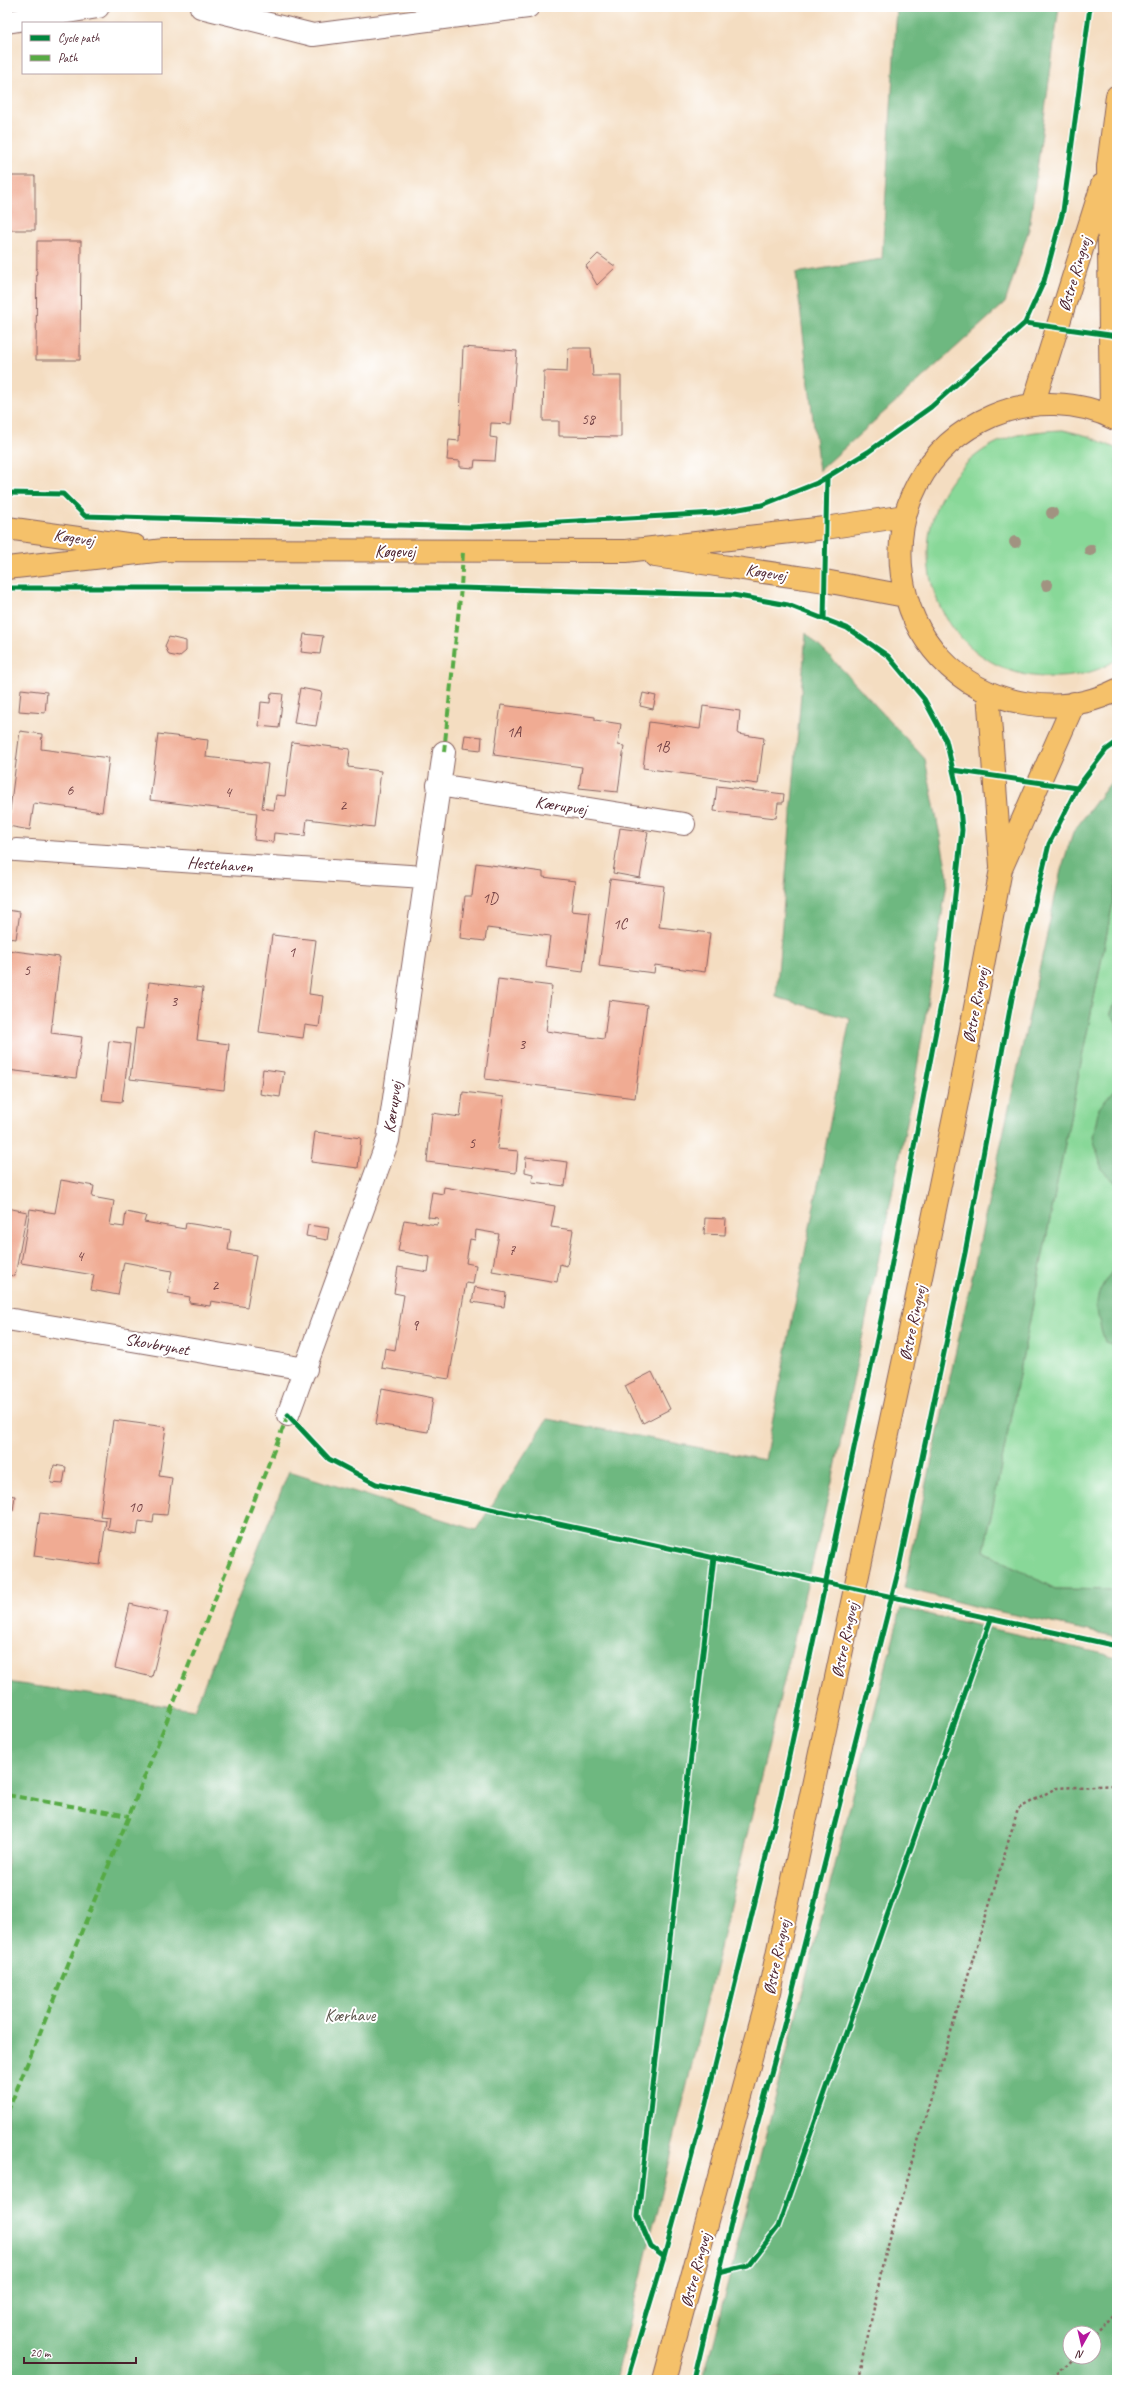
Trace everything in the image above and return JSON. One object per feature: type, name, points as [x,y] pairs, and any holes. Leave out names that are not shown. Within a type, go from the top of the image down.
[{"type":"main road","name":"Østre Ringvej","points":[[1114,419],[1108,166],[1117,96]]},
{"type":"main road","name":"Østre Ringvej","points":[[1033,405],[1108,166]]},
{"type":"main road","points":[[1114,419],[1072,406],[1033,405],[992,416],[966,430],[952,441],[927,468],[910,499],[905,516],[900,548],[900,564],[905,596],[920,631],[930,646],[956,672],[988,692],[1010,700],[1039,705],[1074,703],[1095,699],[1117,690]]},
{"type":"main road","name":"Køgevej","points":[[7,568],[164,550],[626,552],[825,528],[905,516]]},
{"type":"main road","name":"Køgevej","points":[[7,528],[164,550]]},
{"type":"main road","name":"Køgevej","points":[[626,552],[825,581],[905,596]]},
{"type":"main road","name":"Østre Ringvej","points":[[988,692],[1001,869]]},
{"type":"main road","name":"Østre Ringvej","points":[[664,2380],[769,1992],[908,1340],[959,1093],[1001,869],[1074,703]]},
{"type":"street","points":[[7,22],[98,7]]},
{"type":"street","points":[[201,7],[313,35],[528,7]]},
{"type":"street","name":"Kærupvej","points":[[288,1415],[388,1140],[424,877],[444,752]]},
{"type":"street","name":"Kærupvej","points":[[438,785],[684,824]]},
{"type":"street","name":"Hestehaven","points":[[16,850],[424,877]]},
{"type":"street","name":"Skovbrynet","points":[[7,1319],[306,1369]]},
{"type":"path","points":[[859,2380],[886,2248],[1018,1809],[1056,1788],[1117,1785]]},
{"type":"path","points":[[1102,2327],[1117,2311]]},
{"type":"path","points":[[1052,2380],[1066,2365]]},
{"type":"green space","points":[[897,7],[1059,7],[1029,229],[1005,303],[819,471],[796,273],[882,259]]},
{"type":"green space","points":[[1063,430],[1088,436],[1117,449],[1117,659],[1110,664],[1084,674],[1066,677],[1038,677],[1011,671],[994,663],[978,653],[955,630],[939,604],[930,576],[928,546],[933,517],[945,490],[964,466],[990,446],[1008,438],[1035,432]]},
{"type":"green space","name":"Kærhave","points":[[806,633],[840,667],[925,759],[948,877],[913,1093],[834,1473],[616,2380],[7,2380],[7,1682],[194,1710],[289,1471],[476,1530],[547,1419],[765,1460],[850,1019],[776,997]]},
{"type":"green space","points":[[1117,774],[1117,882],[984,1551],[1055,1589],[1117,1590],[1117,1637],[973,1606],[904,1588],[1061,870],[1073,832]]},
{"type":"green space","points":[[1117,882],[1117,1590],[1055,1589],[984,1551]]},
{"type":"green space","points":[[1117,998],[1117,1022],[1110,1015]]},
{"type":"green space","points":[[1117,1087],[1117,1184],[1102,1170],[1093,1137],[1099,1108]]},
{"type":"green space","points":[[1117,1265],[1117,1346],[1105,1342],[1097,1310],[1097,1302],[1103,1285]]},
{"type":"green space","points":[[901,1608],[1117,1657],[1117,2380],[703,2380]]},
{"type":"building","points":[[7,176],[35,176],[35,230],[7,230]]},
{"type":"building","points":[[37,241],[81,241],[80,360],[36,360]]},
{"type":"building","points":[[598,254],[616,267],[597,285],[586,266]]},
{"type":"building","points":[[463,347],[517,351],[511,424],[491,423],[490,437],[497,438],[495,461],[475,460],[474,468],[460,467],[460,461],[447,460],[449,440],[459,441]]},
{"type":"building","points":[[568,348],[591,348],[593,376],[621,376],[621,437],[559,436],[559,421],[543,421],[544,371],[567,372]]},
{"type":"building","points":[[304,634],[323,636],[320,654],[301,652]]},
{"type":"building","points":[[169,637],[186,641],[186,651],[179,657],[169,655],[165,646]]},
{"type":"building","points":[[300,688],[322,692],[316,726],[294,723]]},
{"type":"building","points":[[21,689],[47,692],[45,713],[19,711]]},
{"type":"building","points":[[271,693],[283,694],[279,728],[259,726],[261,702],[270,703]]},
{"type":"building","points":[[643,693],[656,696],[653,709],[640,706]]},
{"type":"building","points":[[501,705],[595,717],[595,720],[621,724],[618,745],[624,746],[618,792],[579,788],[582,767],[494,755]]},
{"type":"building","points":[[703,706],[740,711],[738,734],[764,738],[758,784],[643,768],[649,722],[700,729]]},
{"type":"building","points":[[20,731],[42,734],[41,749],[109,758],[102,812],[34,803],[30,830],[8,826]]},
{"type":"building","points":[[158,734],[208,740],[206,757],[268,764],[262,808],[274,810],[276,795],[285,796],[292,742],[350,749],[348,767],[381,771],[374,827],[307,819],[305,836],[274,833],[273,842],[254,840],[257,813],[150,800]]},
{"type":"building","points":[[465,735],[482,737],[481,750],[463,748]]},
{"type":"building","points":[[717,786],[784,794],[783,803],[778,803],[776,818],[714,811]]},
{"type":"building","points":[[620,828],[648,832],[640,878],[613,873]]},
{"type":"building","points":[[476,863],[543,872],[543,877],[575,881],[571,911],[590,913],[583,972],[546,967],[550,936],[487,928],[485,941],[460,938],[465,896],[472,896]]},
{"type":"building","points":[[610,879],[664,886],[659,927],[710,933],[705,972],[655,965],[654,973],[599,966]]},
{"type":"building","points":[[7,910],[20,912],[16,939],[7,938]]},
{"type":"building","points":[[272,935],[316,940],[309,994],[323,996],[319,1027],[305,1025],[303,1038],[259,1032]]},
{"type":"building","points":[[7,950],[60,957],[51,1033],[82,1037],[76,1078],[7,1070]]},
{"type":"building","points":[[498,979],[552,986],[546,1031],[604,1039],[609,1000],[647,1005],[635,1098],[485,1079]]},
{"type":"building","points":[[149,982],[203,988],[197,1040],[229,1044],[224,1090],[130,1079],[136,1028],[143,1029]]},
{"type":"building","points":[[109,1041],[130,1044],[122,1102],[102,1100]]},
{"type":"building","points":[[263,1069],[284,1072],[280,1097],[260,1094]]},
{"type":"building","points":[[463,1092],[504,1097],[497,1149],[518,1151],[516,1173],[427,1162],[432,1113],[460,1117]]},
{"type":"building","points":[[315,1132],[361,1138],[358,1168],[311,1162]]},
{"type":"building","points":[[526,1157],[568,1162],[565,1186],[532,1182],[533,1174],[525,1172]]},
{"type":"building","points":[[61,1180],[94,1186],[92,1197],[114,1201],[110,1225],[124,1227],[126,1212],[146,1216],[144,1222],[185,1229],[186,1223],[231,1230],[228,1250],[256,1255],[247,1307],[211,1301],[210,1306],[189,1303],[190,1297],[168,1293],[172,1271],[124,1262],[118,1295],[91,1290],[94,1275],[21,1263],[30,1209],[55,1213]]},
{"type":"building","points":[[444,1187],[555,1206],[551,1227],[573,1230],[567,1266],[560,1264],[557,1282],[492,1271],[499,1234],[476,1230],[475,1240],[470,1239],[466,1263],[476,1265],[473,1284],[466,1283],[449,1379],[382,1368],[385,1348],[395,1350],[404,1295],[394,1293],[398,1267],[428,1272],[430,1257],[398,1251],[404,1220],[437,1225],[438,1218],[428,1217],[432,1192],[443,1194]]},
{"type":"building","points":[[7,1208],[27,1212],[15,1276],[7,1275]]},
{"type":"building","points":[[705,1218],[726,1219],[725,1235],[704,1234]]},
{"type":"building","points":[[308,1225],[329,1228],[327,1240],[306,1236]]},
{"type":"building","points":[[475,1287],[506,1293],[504,1307],[472,1302]]},
{"type":"building","points":[[652,1372],[670,1409],[643,1423],[625,1386]]},
{"type":"building","points":[[382,1388],[433,1398],[428,1432],[376,1424]]},
{"type":"building","points":[[113,1420],[166,1427],[159,1476],[172,1478],[167,1515],[154,1514],[153,1523],[139,1521],[137,1535],[108,1530],[110,1517],[100,1516]]},
{"type":"building","points":[[54,1465],[66,1467],[63,1484],[51,1483]]},
{"type":"building","points":[[7,1495],[15,1496],[13,1511],[7,1510]]},
{"type":"building","points":[[40,1513],[106,1521],[100,1565],[34,1556]]},
{"type":"building","points":[[130,1604],[168,1613],[152,1677],[115,1668]]},
{"type":"marked path","points":[[444,752],[461,588],[463,551]]},
{"type":"marked path","points":[[7,2113],[129,1816],[288,1415]]},
{"type":"marked path","points":[[7,1795],[129,1816]]},
{"type":"cycle path","points":[[7,493],[63,494],[85,516],[471,527],[716,513],[762,505],[817,483],[868,452],[931,407],[1025,323],[1044,281],[1063,211],[1090,7]]},
{"type":"cycle path","points":[[1025,323],[1117,336]]},
{"type":"cycle path","points":[[824,619],[827,477]]},
{"type":"cycle path","points":[[7,588],[461,588],[733,595],[788,605],[847,628],[888,656],[924,699],[946,740],[959,796],[962,830],[946,978],[882,1315],[780,1799],[706,2103],[664,2257],[627,2380]]},
{"type":"cycle path","points":[[694,2380],[736,2203],[784,2025],[898,1572],[965,1253],[1012,998],[1049,844],[1077,788],[1106,750],[1117,742]]},
{"type":"cycle path","points":[[953,770],[1077,788]]},
{"type":"cycle path","points":[[288,1415],[329,1459],[376,1484],[1117,1646]]},
{"type":"cycle path","points":[[664,2257],[651,2247],[638,2216],[714,1557]]},
{"type":"cycle path","points":[[719,2273],[748,2266],[778,2227],[991,1619]]}]
